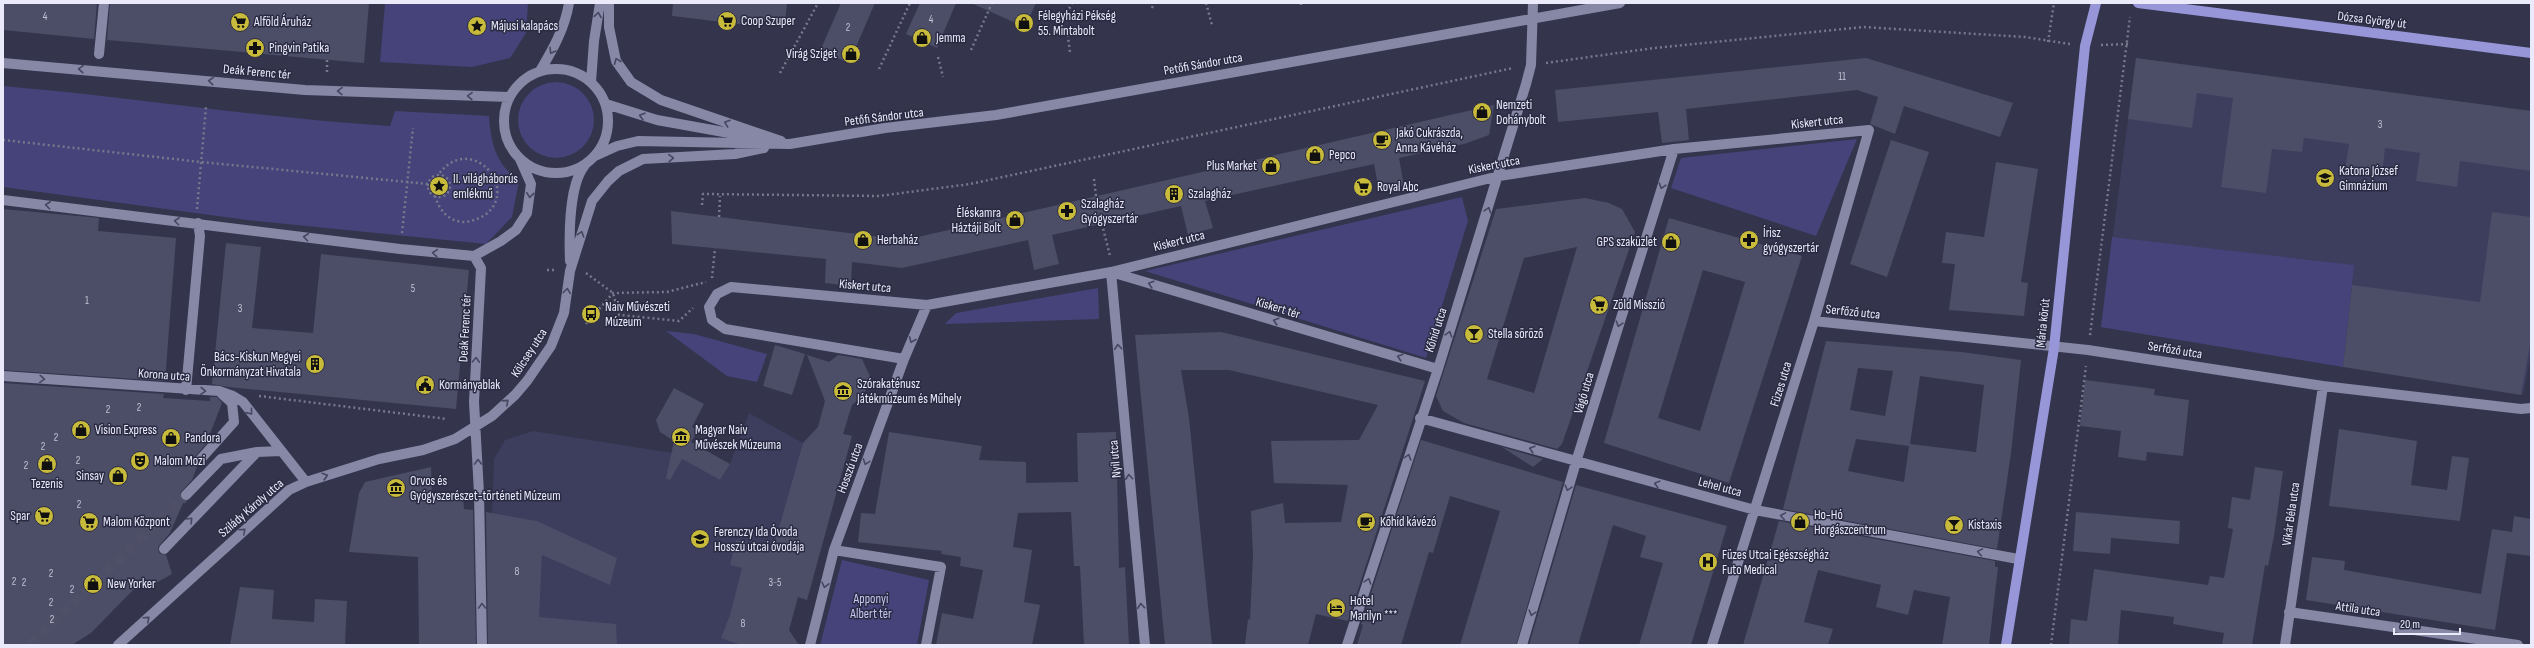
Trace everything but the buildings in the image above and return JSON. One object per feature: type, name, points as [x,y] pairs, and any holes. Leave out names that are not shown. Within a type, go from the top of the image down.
[{"type":"main road","name":"Mária körút","points":[[2006,645],[2018,559],[2054,348],[2085,46],[2096,3]]},
{"type":"main road","name":"Dózsa György út","points":[[2134,6],[2531,53]]},
{"type":"street","points":[[99,54],[104,3]]},
{"type":"street","points":[[3,200],[400,249],[474,256],[501,241],[519,226],[527,213],[531,184],[520,159],[506,136],[504,123],[509,97],[517,85],[540,71],[555,46],[567,16],[569,3]]},
{"type":"street","points":[[591,82],[594,41],[600,3]]},
{"type":"street","points":[[609,3],[609,27],[616,61],[631,82],[641,90],[661,100],[790,144]]},
{"type":"street","name":"Kőhíd utca","points":[[1347,645],[1420,418],[1438,369],[1499,176],[1531,65],[1534,3]]},
{"type":"street","name":"Petőfi Sándor utca","points":[[595,156],[617,146],[638,141],[790,144],[885,128],[996,115],[1620,3]]},
{"type":"street","name":"Deák Ferenc tér","points":[[3,63],[305,90],[509,97]]},
{"type":"street","points":[[540,71],[567,70],[580,74],[591,82],[606,104],[608,132],[595,156],[579,172],[570,219],[570,271]]},
{"type":"street","name":"Petőfi Sándor utca","points":[[606,104],[658,120],[790,144]]},
{"type":"street","name":"Kiskert utca","points":[[904,359],[725,329],[712,320],[709,307],[717,294],[731,287],[927,305],[1111,272],[1499,176],[1674,149],[1869,130]]},
{"type":"street","name":"Füzes utca","points":[[1712,645],[1814,321],[1869,130]]},
{"type":"street","points":[[570,271],[592,201],[608,181],[631,164],[643,159],[735,154],[790,144]]},
{"type":"street","name":"Vágó utca","points":[[1522,645],[1576,462],[1674,149]]},
{"type":"street","points":[[520,159],[531,167],[544,172],[559,173],[572,171],[585,165]]},
{"type":"street","points":[[186,390],[200,236],[198,224]]},
{"type":"street","name":"Deák Ferenc tér","points":[[474,256],[481,268],[474,402],[476,427]]},
{"type":"street","name":"Kölcsey utca","points":[[476,427],[492,416],[528,381],[551,346],[564,313],[570,271]]},
{"type":"street","name":"Kiskert tér","points":[[1111,272],[1438,369]]},
{"type":"street","name":"Nyíl utca","points":[[1111,272],[1145,645]]},
{"type":"street","name":"Hosszú utca","points":[[810,645],[834,550],[904,359],[927,305]]},
{"type":"street","name":"Serfőző utca","points":[[1814,321],[2054,348],[2088,350],[2323,386],[2521,409],[2531,408]]},
{"type":"street","name":"Korona utca","points":[[3,376],[186,390],[219,391],[233,396],[242,402],[306,482]]},
{"type":"street","name":"Vikár Béla utca","points":[[2285,645],[2323,386]]},
{"type":"street","points":[[199,461],[234,422],[232,403],[219,391]]},
{"type":"street","name":"Lehel utca","points":[[1420,418],[1755,510],[2018,559]]},
{"type":"street","points":[[476,427],[482,645]]},
{"type":"street","name":"Szilády Károly utca","points":[[118,645],[289,490],[306,482],[379,459],[440,444],[476,427]]},
{"type":"street","points":[[186,495],[221,459],[257,452],[281,451]]},
{"type":"street","points":[[164,549],[257,452]]},
{"type":"street","points":[[834,550],[941,567],[926,645]]},
{"type":"street","name":"Attila utca","points":[[2289,612],[2518,645]]},
{"type":"path","points":[[780,73],[818,3]]},
{"type":"path","points":[[879,69],[910,3]]},
{"type":"path","points":[[971,50],[992,3]]},
{"type":"path","points":[[1058,31],[1072,3]]},
{"type":"path","points":[[1152,8],[1154,3]]},
{"type":"path","points":[[1206,3],[1212,24]]},
{"type":"path","points":[[702,205],[703,194],[720,196],[823,194],[879,196],[970,184],[1480,74],[1531,65],[1654,48],[1863,27],[2025,37],[2048,42],[2054,3]]},
{"type":"path","points":[[2128,44],[2134,6]]},
{"type":"path","points":[[1067,30],[1070,52]]},
{"type":"path","points":[[938,57],[943,77]]},
{"type":"path","points":[[327,60],[327,73]]},
{"type":"path","points":[[198,224],[196,214],[206,108]]},
{"type":"path","points":[[402,237],[414,128]]},
{"type":"path","points":[[3,140],[201,162],[428,184]]},
{"type":"path","points":[[471,159],[488,168],[494,176],[497,195],[494,205],[484,215],[471,221],[461,222],[444,213],[435,196],[428,189],[428,184],[434,176],[438,175],[452,161],[471,159]]},
{"type":"path","points":[[435,196],[445,195],[449,190],[448,180],[438,175]]},
{"type":"path","points":[[1094,179],[1096,196]]},
{"type":"path","points":[[719,217],[720,196]]},
{"type":"path","points":[[1102,224],[1110,259]]},
{"type":"path","points":[[586,324],[613,293],[667,292],[712,280],[715,248]]},
{"type":"path","points":[[590,274],[613,293],[619,314],[679,321],[696,304]]},
{"type":"path","points":[[258,396],[446,419]]},
{"type":"shaded area","name":"Katona József Gimnázium","points":[[2136,58],[2531,111],[2531,354],[2523,395],[2101,327]]},
{"type":"shaded area","name":"Ferenczy Ida Óvoda Hosszú utcai óvodája","points":[[749,413],[803,443],[818,427],[852,436],[807,600],[798,597],[789,630],[793,645],[496,645],[492,513],[494,459],[505,440],[533,431],[672,453],[720,480],[730,464]]},
{"type":"green space","points":[[385,3],[528,3],[526,33],[510,58],[472,67],[380,62]]},
{"type":"green space","points":[[556,82],[571,85],[583,93],[591,105],[594,120],[591,135],[583,147],[571,155],[556,158],[541,155],[529,147],[521,135],[518,120],[521,105],[529,93],[541,85]]},
{"type":"green space","points":[[3,86],[244,113],[390,126],[395,111],[489,116],[491,136],[496,153],[505,167],[519,181],[512,217],[486,244],[247,220],[3,187]]},
{"type":"green space","points":[[1857,139],[1816,236],[1671,188],[1681,158]]},
{"type":"green space","points":[[1462,197],[1468,221],[1426,358],[1145,271]]},
{"type":"green space","points":[[2112,237],[2354,265],[2343,367],[2101,327]]},
{"type":"green space","points":[[1098,288],[1099,319],[945,324],[956,313]]},
{"type":"green space","points":[[666,331],[694,334],[767,354],[757,382],[727,376]]},
{"type":"green space","name":"Apponyi Albert tér","points":[[842,560],[929,580],[917,645],[820,645]]},
{"type":"tunnel","points":[[29,645],[186,495]]},
{"type":"place","name":"Coop Szuper","points":[[727,21]]},
{"type":"place","name":"Alföld Áruház","points":[[240,22]]},
{"type":"place","name":"Félegyházi Pékség 55. Mintabolt","points":[[1024,23]]},
{"type":"place","name":"Májusi kalapács","points":[[477,26]]},
{"type":"place","name":"Jemma","points":[[922,38]]},
{"type":"place","name":"Pingvin Patika","points":[[255,48]]},
{"type":"place","name":"Virág Sziget","points":[[851,54]]},
{"type":"place","name":"Nemzeti Dohánybolt","points":[[1482,112]]},
{"type":"place","name":"Jakó Cukrászda, Anna Kávéház","points":[[1382,140]]},
{"type":"place","name":"Pepco","points":[[1315,155]]},
{"type":"place","name":"Plus Market","points":[[1271,166]]},
{"type":"place","name":"Katona József Gimnázium","points":[[2325,178]]},
{"type":"place","name":"II. világháborús emlékmű","points":[[439,186]]},
{"type":"place","name":"Royal Abc","points":[[1363,187]]},
{"type":"place","name":"Szalagház","points":[[1174,194]]},
{"type":"place","name":"Szalagház Gyógyszertár","points":[[1067,211]]},
{"type":"place","name":"Éléskamra Háztáji Bolt","points":[[1015,220]]},
{"type":"place","name":"Herbaház","points":[[863,240]]},
{"type":"place","name":"Írisz gyógyszertár","points":[[1749,240]]},
{"type":"place","name":"GPS szaküzlet","points":[[1671,242]]},
{"type":"place","name":"Zöld Misszió","points":[[1599,305]]},
{"type":"place","name":"Naiv Művészeti Múzeum","points":[[591,314]]},
{"type":"place","name":"Stella söröző","points":[[1474,334]]},
{"type":"place","name":"Bács-Kiskun Megyei Önkormányzat Hivatala","points":[[315,364]]},
{"type":"place","name":"Kormányablak","points":[[425,385]]},
{"type":"place","name":"Szórakaténusz Játékmúzeum és Műhely","points":[[843,391]]},
{"type":"place","name":"Vision Express","points":[[81,430]]},
{"type":"place","name":"Magyar Naiv Művészek Múzeuma","points":[[681,437]]},
{"type":"place","name":"Pandora","points":[[171,438]]},
{"type":"place","name":"Malom Mozi","points":[[140,461]]},
{"type":"place","name":"Tezenis","points":[[47,464]]},
{"type":"place","name":"Sinsay","points":[[118,476]]},
{"type":"place","name":"Orvos és Gyógyszerészet-történeti Múzeum","points":[[396,488]]},
{"type":"place","name":"Spar","points":[[44,516]]},
{"type":"place","name":"Malom Központ","points":[[89,522]]},
{"type":"place","name":"Kőhíd kávézó","points":[[1366,522]]},
{"type":"place","name":"Ho-Hó Horgászcentrum","points":[[1800,522]]},
{"type":"place","name":"Kistaxis","points":[[1954,525]]},
{"type":"place","name":"Ferenczy Ida Óvoda Hosszú utcai óvodája","points":[[700,539]]},
{"type":"place","name":"Füzes Utcai Egészségház Futo Medical","points":[[1708,562]]},
{"type":"place","name":"New Yorker","points":[[93,584]]},
{"type":"place","name":"Hotel Marilyn ***","points":[[1336,608]]}]
